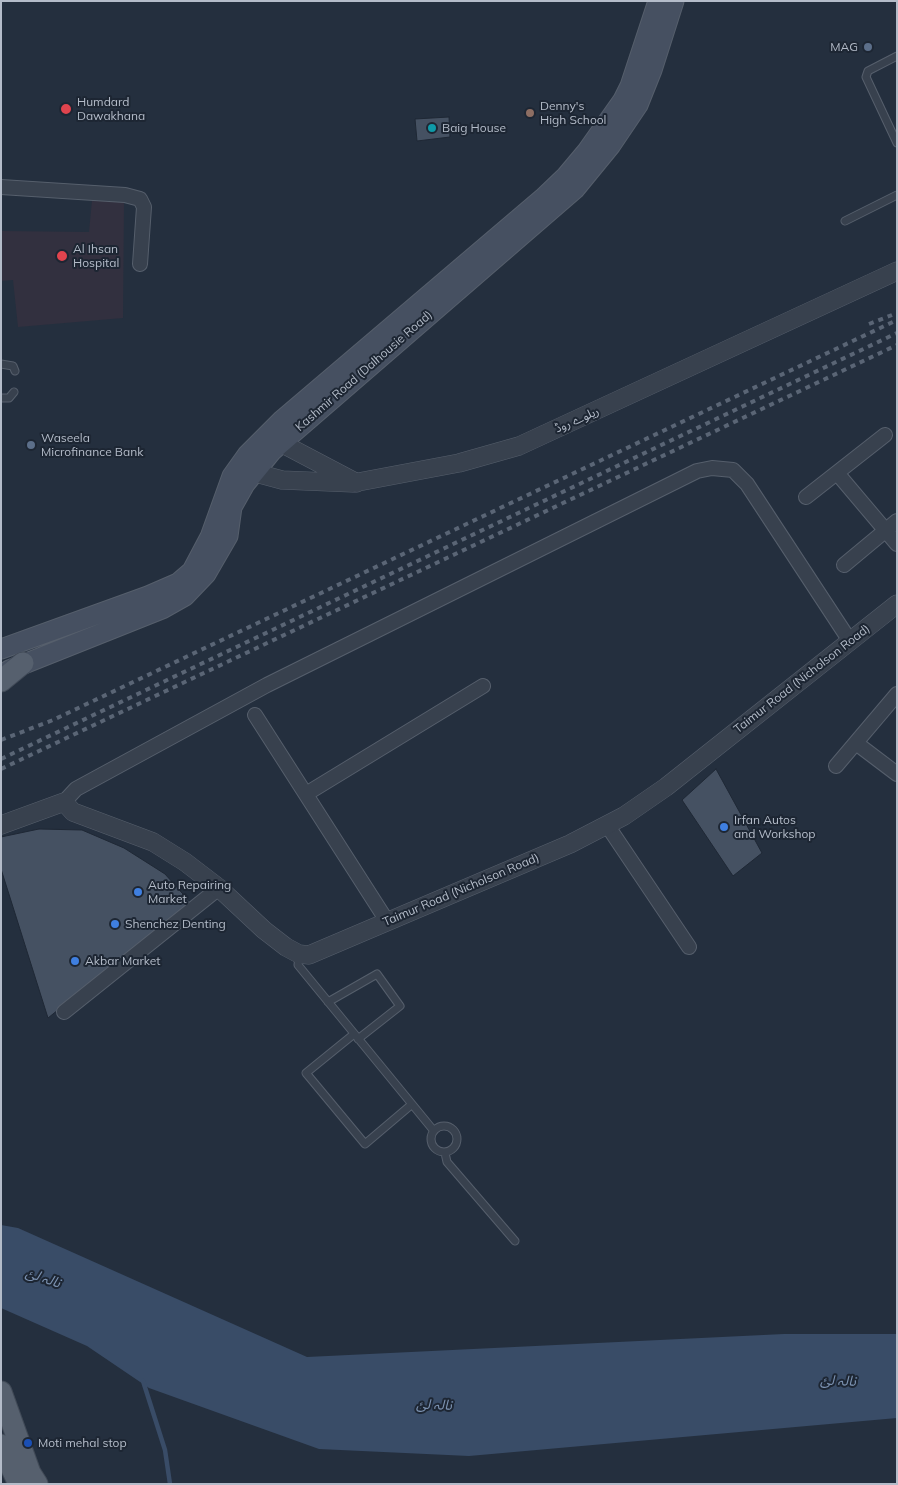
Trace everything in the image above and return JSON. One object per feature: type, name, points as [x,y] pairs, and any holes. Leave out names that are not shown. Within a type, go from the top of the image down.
[{"type":"main road","name":"Kashmir Road (Dalhousie Road)","points":[[1,649],[148,596],[178,583],[192,571],[202,555],[244,470],[275,438],[566,176],[587,151],[623,100],[639,64],[658,1]]},
{"type":"main road","name":"Kashmir Road (Dalhousie Road)","points":[[275,438],[575,189],[611,145],[638,105],[652,70],[674,1]]},
{"type":"main road","name":"Kashmir Road (Dalhousie Road)","points":[[1,673],[162,609],[185,596],[206,574],[228,536],[232,507],[244,470]]},
{"type":"main road","points":[[1,681],[23,663]]},
{"type":"main road","points":[[1,1392],[30,1473],[37,1484]]},
{"type":"main road","points":[[1,1445],[19,1484]]},
{"type":"street","points":[[1,187],[136,197],[144,207],[140,264]]},
{"type":"street","name":"ریلوے روڈ","points":[[244,470],[282,480],[356,483],[459,463],[519,446],[897,271]]},
{"type":"street","points":[[806,497],[885,435]]},
{"type":"street","points":[[275,438],[356,483]]},
{"type":"street","points":[[1,826],[64,802],[76,789],[267,684],[697,471],[712,468],[732,470],[747,484],[850,641]]},
{"type":"street","points":[[837,473],[897,544]]},
{"type":"street","points":[[844,565],[897,521]]},
{"type":"street","name":"Taimur Road (Nicholson Road)","points":[[299,954],[309,955],[570,844],[624,816],[666,787],[897,604]]},
{"type":"street","points":[[306,794],[483,686]]},
{"type":"street","points":[[836,766],[897,694]]},
{"type":"street","points":[[256,715],[387,921]]},
{"type":"street","points":[[856,743],[897,774]]},
{"type":"street","points":[[64,802],[73,812],[153,842],[185,862],[219,888],[264,930],[299,954]]},
{"type":"street","points":[[606,825],[689,947]]},
{"type":"street","points":[[64,1012],[219,888]]},
{"type":"lane","points":[[897,56],[868,71],[866,77],[897,142]]},
{"type":"lane","points":[[845,221],[897,195]]},
{"type":"lane","points":[[1,364],[13,366],[15,371]]},
{"type":"lane","points":[[1,398],[9,398],[14,392]]},
{"type":"lane","points":[[299,954],[298,965],[434,1131]]},
{"type":"lane","points":[[328,1002],[377,974],[400,1006],[306,1073],[366,1144],[411,1104]]},
{"type":"lane","points":[[440,1126],[448,1126],[458,1136],[457,1144],[452,1150],[445,1153],[437,1151],[432,1145],[431,1138],[434,1131],[440,1126]]},
{"type":"lane","points":[[445,1153],[447,1162],[514,1241]]},
{"type":"shaded area","name":"Al Ihsan Hospital","points":[[92,200],[124,202],[123,318],[18,327],[13,280],[1,281],[1,231],[89,232]]},
{"type":"water","name":"نالہ لئ","points":[[1,1225],[18,1228],[307,1357],[784,1334],[897,1334],[897,1418],[469,1456],[319,1449],[149,1388],[87,1346],[1,1308]]},
{"type":"building","name":"Baig House","points":[[449,117],[450,137],[417,141],[415,119]]},
{"type":"building","name":"Irfan Autos and Workshop","points":[[716,769],[762,853],[733,876],[682,800]]},
{"type":"building","name":"Akbar Market","points":[[39,829],[82,830],[124,848],[165,874],[191,903],[48,1018],[1,869],[1,837]]},
{"type":"waterway","points":[[143,1381],[165,1450],[170,1484]]},
{"type":"railway","points":[[869,324],[892,315]]},
{"type":"railway","points":[[1,740],[53,720],[897,320]]},
{"type":"railway","points":[[1,759],[897,333]]},
{"type":"railway","points":[[1,769],[897,345]]},
{"type":"place","name":"MAG","points":[[868,47]]},
{"type":"place","name":"Humdard Dawakhana","points":[[66,109]]},
{"type":"place","name":"Denny's High School","points":[[530,113]]},
{"type":"place","name":"Baig House","points":[[432,128]]},
{"type":"place","name":"Al Ihsan Hospital","points":[[62,256]]},
{"type":"place","name":"Waseela Microfinance Bank","points":[[31,445]]},
{"type":"place","name":"Irfan Autos and Workshop","points":[[724,827]]},
{"type":"place","name":"Auto Repairing Market","points":[[138,892]]},
{"type":"place","name":"Shenchez Denting","points":[[115,924]]},
{"type":"place","name":"Akbar Market","points":[[75,961]]},
{"type":"place","name":"Moti mehal stop","points":[[28,1443]]}]
